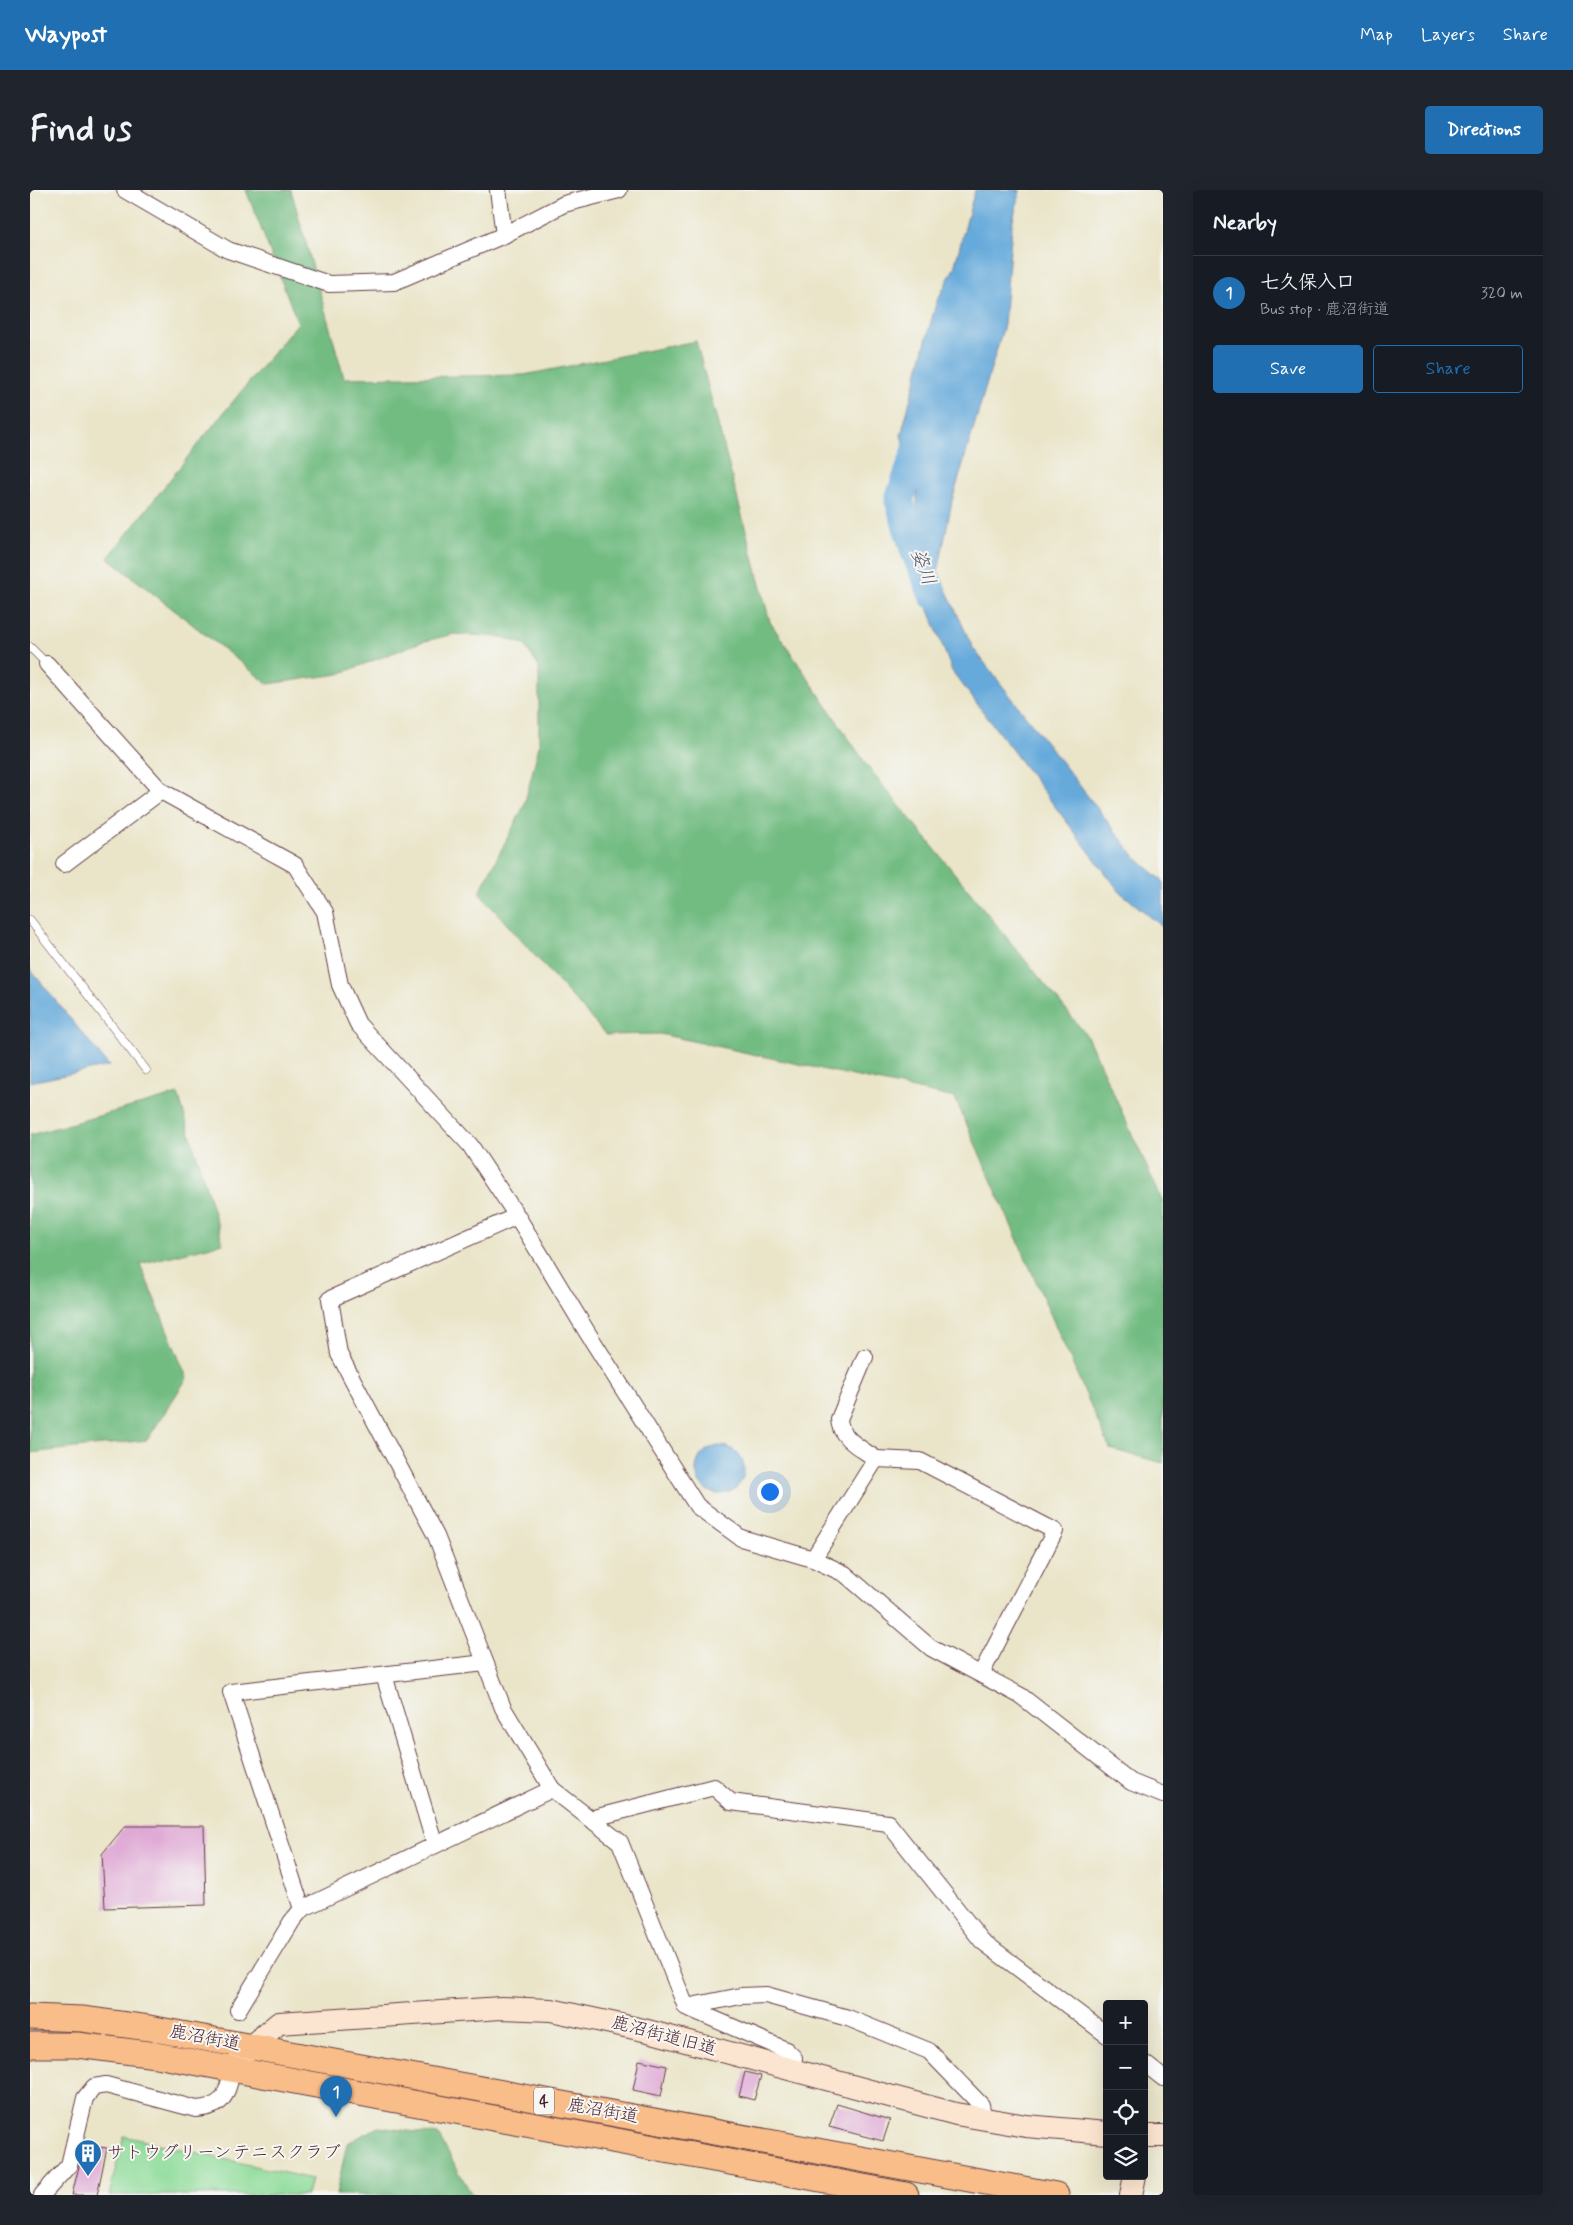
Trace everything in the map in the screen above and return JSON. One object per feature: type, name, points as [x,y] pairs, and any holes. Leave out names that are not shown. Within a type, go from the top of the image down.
[{"type":"main road","name":"鹿沼街道","points":[[30,2017],[82,2018],[149,2028],[1056,2195]]},
{"type":"main road","name":"鹿沼街道","points":[[30,2044],[77,2045],[156,2055],[906,2195]]},
{"type":"street","points":[[125,190],[228,250],[329,284],[394,282],[504,235],[564,204],[619,190]]},
{"type":"street","points":[[498,190],[504,235]]},
{"type":"street","points":[[46,664],[161,791],[295,865],[325,912],[340,985],[358,1024],[470,1145],[517,1216],[586,1332],[697,1506],[741,1538],[813,1559],[845,1574],[932,1648],[1021,1696],[1131,1782],[1163,1795]]},
{"type":"street","points":[[64,864],[161,791]]},
{"type":"street","points":[[517,1216],[330,1299],[338,1354],[436,1536],[502,1708],[552,1790],[620,1842],[686,2007],[786,2050],[794,2058],[792,2069]]},
{"type":"street","points":[[865,1357],[839,1419],[840,1429],[846,1437],[876,1459],[920,1461],[1056,1531],[980,1674]]},
{"type":"street","points":[[813,1559],[876,1459]]},
{"type":"street","points":[[302,1909],[231,1692],[485,1662]]},
{"type":"street","points":[[384,1675],[435,1845]]},
{"type":"street","points":[[590,1819],[714,1787],[731,1802],[888,1823],[982,1941],[1103,2032]]},
{"type":"street","points":[[238,2010],[302,1909],[552,1790]]},
{"type":"street","points":[[686,2007],[741,1996],[766,1995],[848,2018],[929,2051],[980,2105],[984,2120]]},
{"type":"street","name":"鹿沼街道旧道","points":[[232,2069],[250,2047],[279,2023],[501,2008],[550,2010],[601,2020],[984,2120],[1103,2133]]},
{"type":"street","points":[[1148,2067],[1163,2078]]},
{"type":"street","points":[[42,2195],[69,2165],[85,2098],[94,2088],[106,2085],[196,2109],[207,2108],[218,2104],[225,2096],[232,2069]]},
{"type":"street","points":[[1148,2136],[1163,2136]]},
{"type":"street","points":[[1131,2195],[1134,2180]]},
{"type":"lane","points":[[30,647],[46,664]]},
{"type":"lane","points":[[30,920],[146,1070]]},
{"type":"green space","points":[[246,190],[291,190],[344,378],[524,375],[696,341],[770,622],[868,767],[1087,1036],[1163,1202],[1163,1463],[1110,1449],[955,1098],[660,1034],[606,1035],[479,893],[524,806],[539,746],[539,667],[524,644],[501,637],[454,634],[421,642],[339,674],[268,684],[108,558],[202,439],[298,323]]},
{"type":"green space","points":[[178,1094],[223,1243],[140,1264],[187,1378],[147,1440],[30,1453],[30,1135]]},
{"type":"green space","points":[[379,2127],[438,2135],[472,2195],[336,2195],[347,2143]]},
{"type":"green space","points":[[124,2136],[311,2179],[307,2195],[109,2195]]},
{"type":"water","points":[[975,190],[1020,190],[1012,224],[1004,325],[952,501],[938,572],[973,648],[1135,857],[1163,881],[1163,927],[1120,892],[952,671],[918,581],[917,492],[901,435],[936,303],[954,268]]},
{"type":"water","points":[[30,969],[109,1066],[30,1082]]},
{"type":"water","points":[[720,1446],[729,1448],[737,1453],[742,1461],[744,1470],[742,1479],[737,1487],[729,1492],[720,1494],[711,1492],[703,1487],[698,1479],[696,1470],[698,1461],[703,1453],[711,1448]]},
{"type":"building","points":[[125,1826],[204,1826],[206,1905],[105,1908],[102,1854]]},
{"type":"building","points":[[639,2060],[667,2066],[661,2096],[633,2090]]},
{"type":"building","points":[[745,2072],[761,2076],[754,2100],[739,2096]]},
{"type":"building","points":[[837,2104],[890,2120],[883,2141],[829,2127]]},
{"type":"building","name":"サトウグリーンテニスクラブ","points":[[89,2146],[107,2148],[97,2195],[72,2195],[81,2158],[85,2159]]},
{"type":"waterway","name":"姿川","points":[[927,434],[916,452],[899,500],[915,552],[933,595]]},
{"type":"place","name":"七久保入口","points":[[336,2117]]},
{"type":"place","name":"サトウグリーンテニスクラブ","points":[[88,2177]]}]
